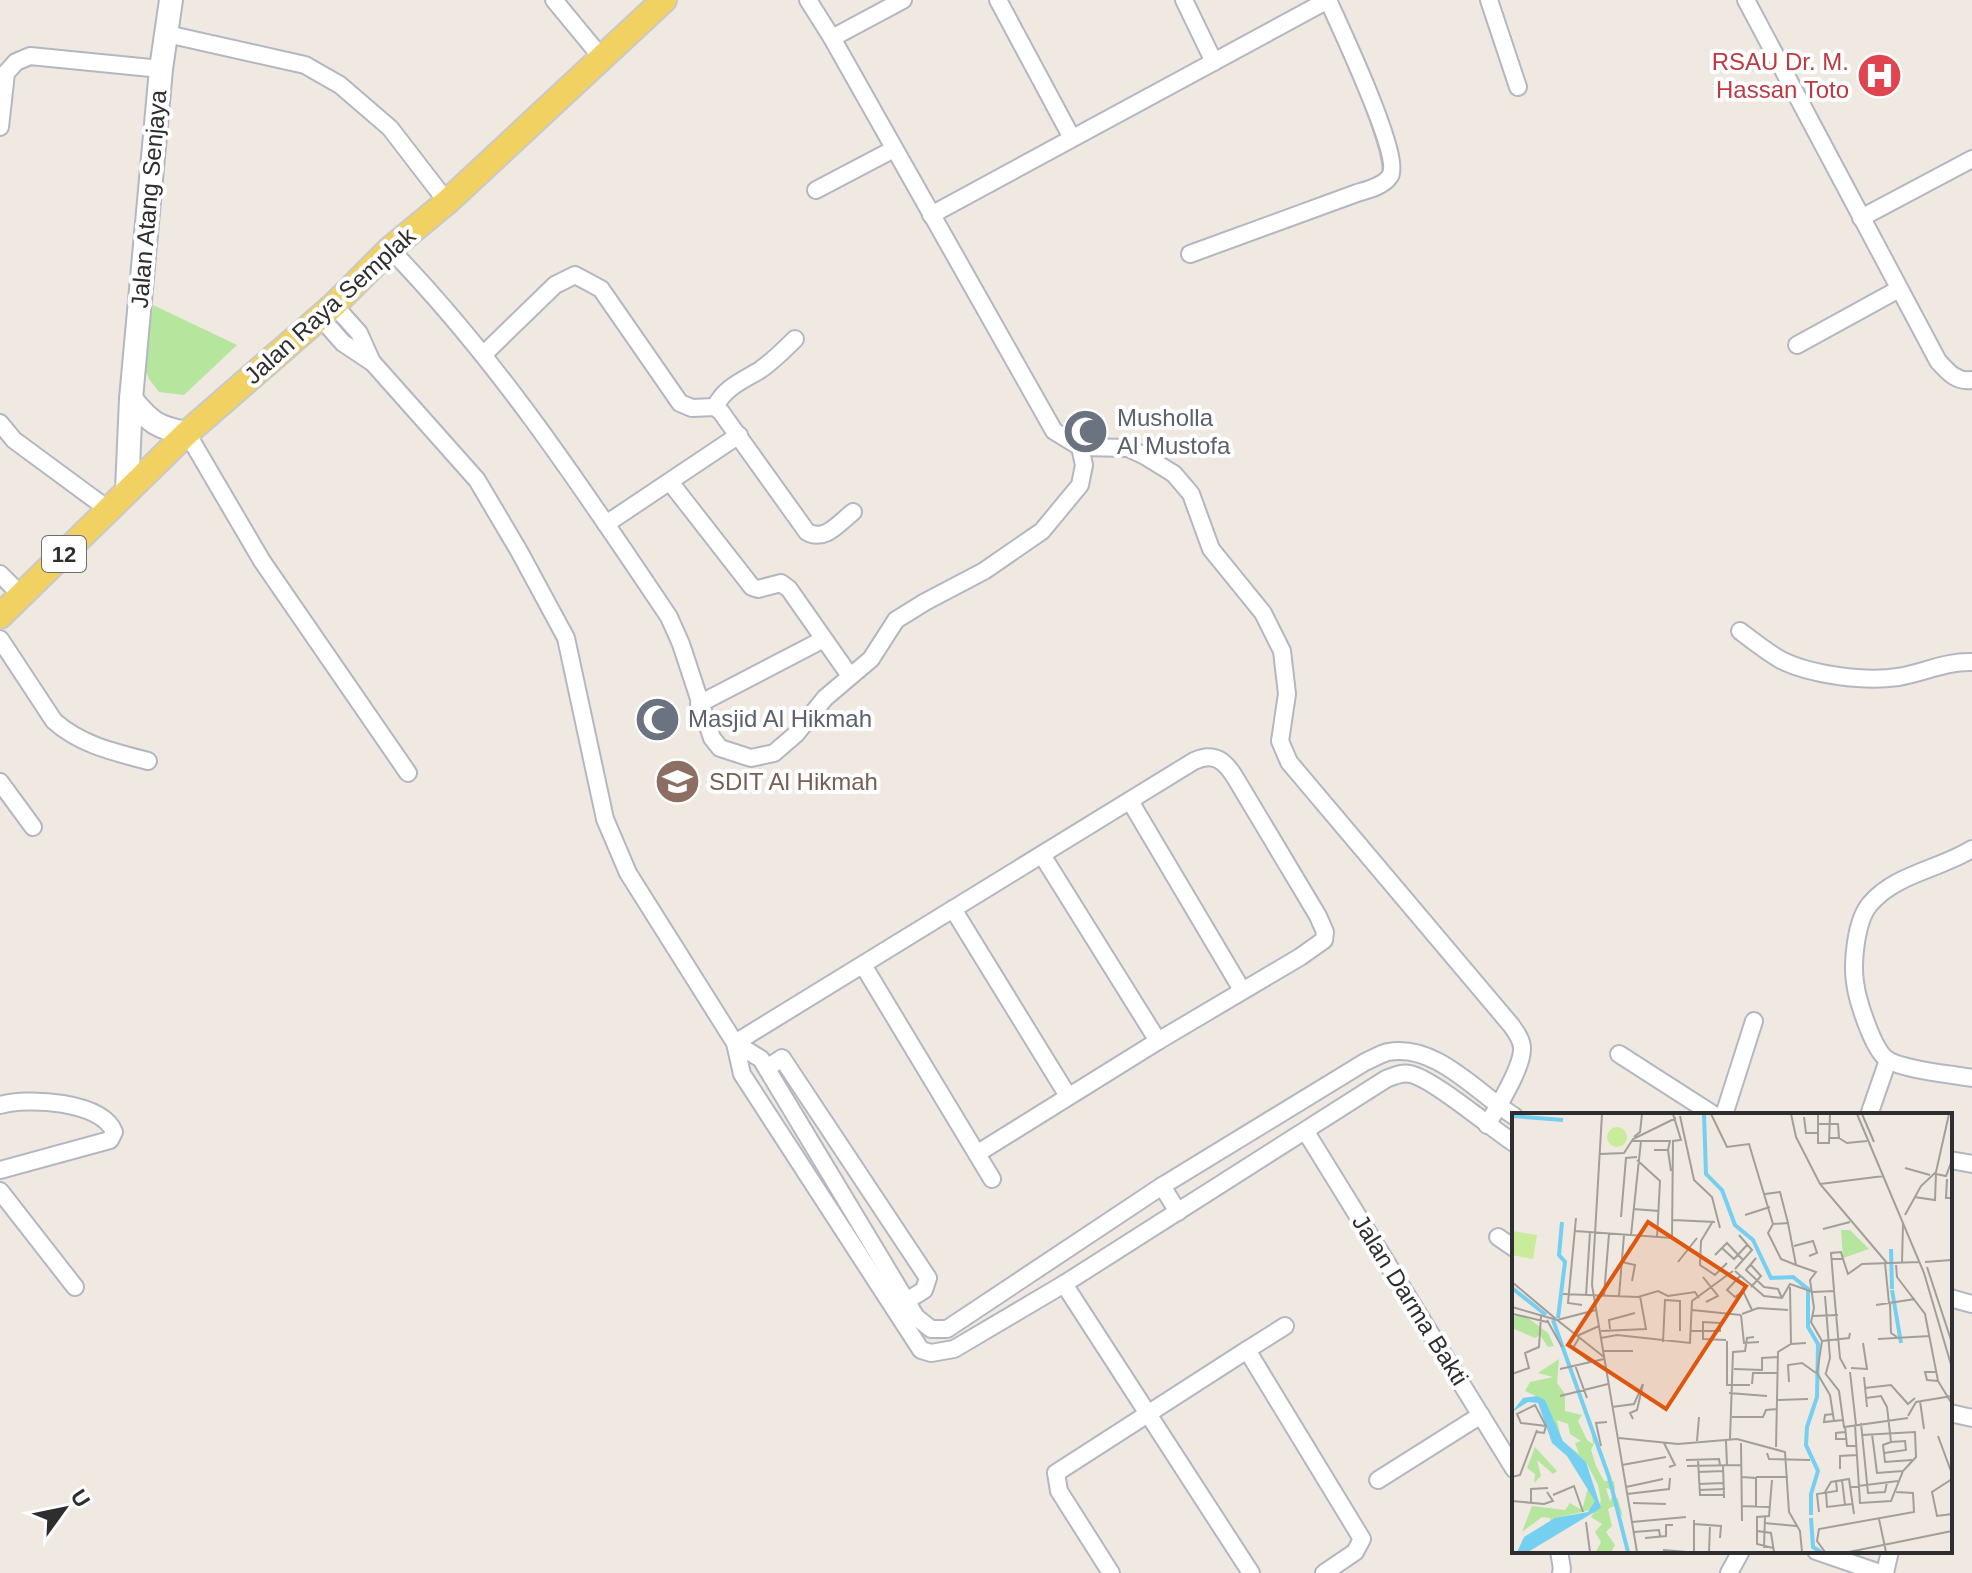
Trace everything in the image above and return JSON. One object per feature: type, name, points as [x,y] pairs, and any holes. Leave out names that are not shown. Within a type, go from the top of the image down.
[{"type":"main road","name":"Jalan Atang Senjaya","points":[[127,490],[131,399],[161,69],[171,0]]},
{"type":"main road","name":"Jalan Raya Semplak","points":[[0,616],[187,433],[327,311],[390,249],[447,202],[664,0]]},
{"type":"main road","points":[[131,399],[149,420],[164,429],[187,433]]},
{"type":"street","points":[[554,0],[601,57]]},
{"type":"street","points":[[808,0],[1054,431],[1080,447],[1128,448],[1174,474],[1191,494],[1211,549],[1263,613],[1282,651],[1287,694],[1280,741],[1289,762],[1521,1040],[1523,1051],[1499,1106],[1487,1125]]},
{"type":"street","points":[[832,38],[903,0]]},
{"type":"street","points":[[998,0],[1072,138]]},
{"type":"street","points":[[1184,0],[1214,62]]},
{"type":"street","points":[[931,215],[1328,0],[1385,134],[1393,163],[1391,176],[1357,193],[1190,254]]},
{"type":"street","points":[[1489,0],[1518,87]]},
{"type":"street","points":[[1746,0],[1938,361],[1949,373],[1970,384]]},
{"type":"street","points":[[167,34],[305,65],[340,85],[390,128],[447,202]]},
{"type":"street","points":[[0,127],[6,73],[22,58],[72,59],[161,69]]},
{"type":"street","points":[[816,190],[894,149]]},
{"type":"street","points":[[1861,218],[1972,159]]},
{"type":"street","points":[[390,249],[484,354],[669,617],[712,738],[720,748],[751,758],[774,753],[796,734],[825,698],[871,659],[896,620],[984,571],[1042,531],[1080,485],[1084,465],[1080,447]]},
{"type":"street","points":[[484,354],[555,285],[575,275],[601,289],[680,403],[692,408],[715,407]]},
{"type":"street","points":[[1797,345],[1899,289]]},
{"type":"street","points":[[327,311],[343,343],[373,363],[477,480],[566,638],[605,819],[628,873],[735,1043],[742,1074],[921,1350],[931,1353],[954,1349],[1064,1284],[1398,1074],[1412,1074],[1449,1096],[1512,1142]]},
{"type":"street","points":[[715,407],[731,387],[771,361],[795,339]]},
{"type":"street","points":[[715,407],[739,435],[807,532],[815,536],[826,534],[853,512]]},
{"type":"street","points":[[0,423],[25,448],[109,510]]},
{"type":"street","points":[[187,433],[262,561],[408,773]]},
{"type":"street","points":[[606,524],[739,435]]},
{"type":"street","points":[[670,482],[752,587],[758,589],[781,583],[789,589],[850,676]]},
{"type":"street","points":[[0,574],[22,596]]},
{"type":"street","points":[[1740,631],[1796,667],[1839,675],[1888,678],[1953,663],[1972,662]]},
{"type":"street","points":[[0,639],[54,721],[66,732],[97,747],[148,761]]},
{"type":"street","points":[[699,704],[822,640]]},
{"type":"street","points":[[735,1043],[1204,756],[1221,760],[1228,766],[1318,916],[1325,932],[1321,944],[978,1153]]},
{"type":"street","points":[[0,782],[33,827]]},
{"type":"street","points":[[1130,801],[1242,990]]},
{"type":"street","points":[[1972,849],[1952,862],[1902,879],[1869,905],[1857,933],[1855,981],[1874,1043],[1888,1060],[1972,1078]]},
{"type":"street","points":[[1042,855],[1158,1041]]},
{"type":"street","points":[[953,909],[1068,1096]]},
{"type":"street","points":[[863,965],[992,1179]]},
{"type":"street","points":[[1725,1113],[1754,1021]]},
{"type":"street","points":[[735,1043],[761,1059],[916,1317],[931,1329],[947,1329],[1162,1186],[1365,1062],[1387,1052],[1410,1051],[1429,1058],[1453,1071],[1512,1115]]},
{"type":"street","points":[[1619,1054],[1711,1113]]},
{"type":"street","points":[[767,1068],[782,1058],[928,1278],[924,1290],[908,1300]]},
{"type":"street","points":[[1870,1113],[1888,1060]]},
{"type":"street","points":[[0,1105],[24,1102],[73,1106],[93,1112],[111,1124],[114,1132],[110,1140],[0,1170]]},
{"type":"street","name":"Jalan Darma Bakti","points":[[1306,1132],[1512,1466]]},
{"type":"street","points":[[1952,1160],[1972,1164]]},
{"type":"street","points":[[1162,1186],[1178,1212]]},
{"type":"street","points":[[0,1191],[75,1287]]},
{"type":"street","points":[[1498,1237],[1512,1247]]},
{"type":"street","points":[[1064,1284],[1251,1573]]},
{"type":"street","points":[[1952,1299],[1972,1304]]},
{"type":"street","points":[[1111,1573],[1059,1491],[1056,1473],[1285,1326]]},
{"type":"street","points":[[1247,1350],[1362,1539],[1355,1552],[1324,1573]]},
{"type":"street","points":[[1952,1413],[1972,1418]]},
{"type":"street","points":[[1378,1480],[1481,1415]]},
{"type":"street","points":[[1559,1553],[1561,1573]]},
{"type":"street","points":[[1729,1573],[1740,1553]]},
{"type":"street","points":[[1822,1553],[1883,1573],[1889,1553]]},
{"type":"green space","points":[[153,305],[237,345],[184,395],[159,392],[144,366]]},
{"type":"place","name":"RSAU Dr. M. Hassan Toto","points":[[1880,76]]},
{"type":"place","name":"Musholla Al Mustofa","points":[[1086,432]]},
{"type":"place","name":"Masjid Al Hikmah","points":[[657,719]]},
{"type":"place","name":"SDIT Al Hikmah","points":[[678,782]]}]
